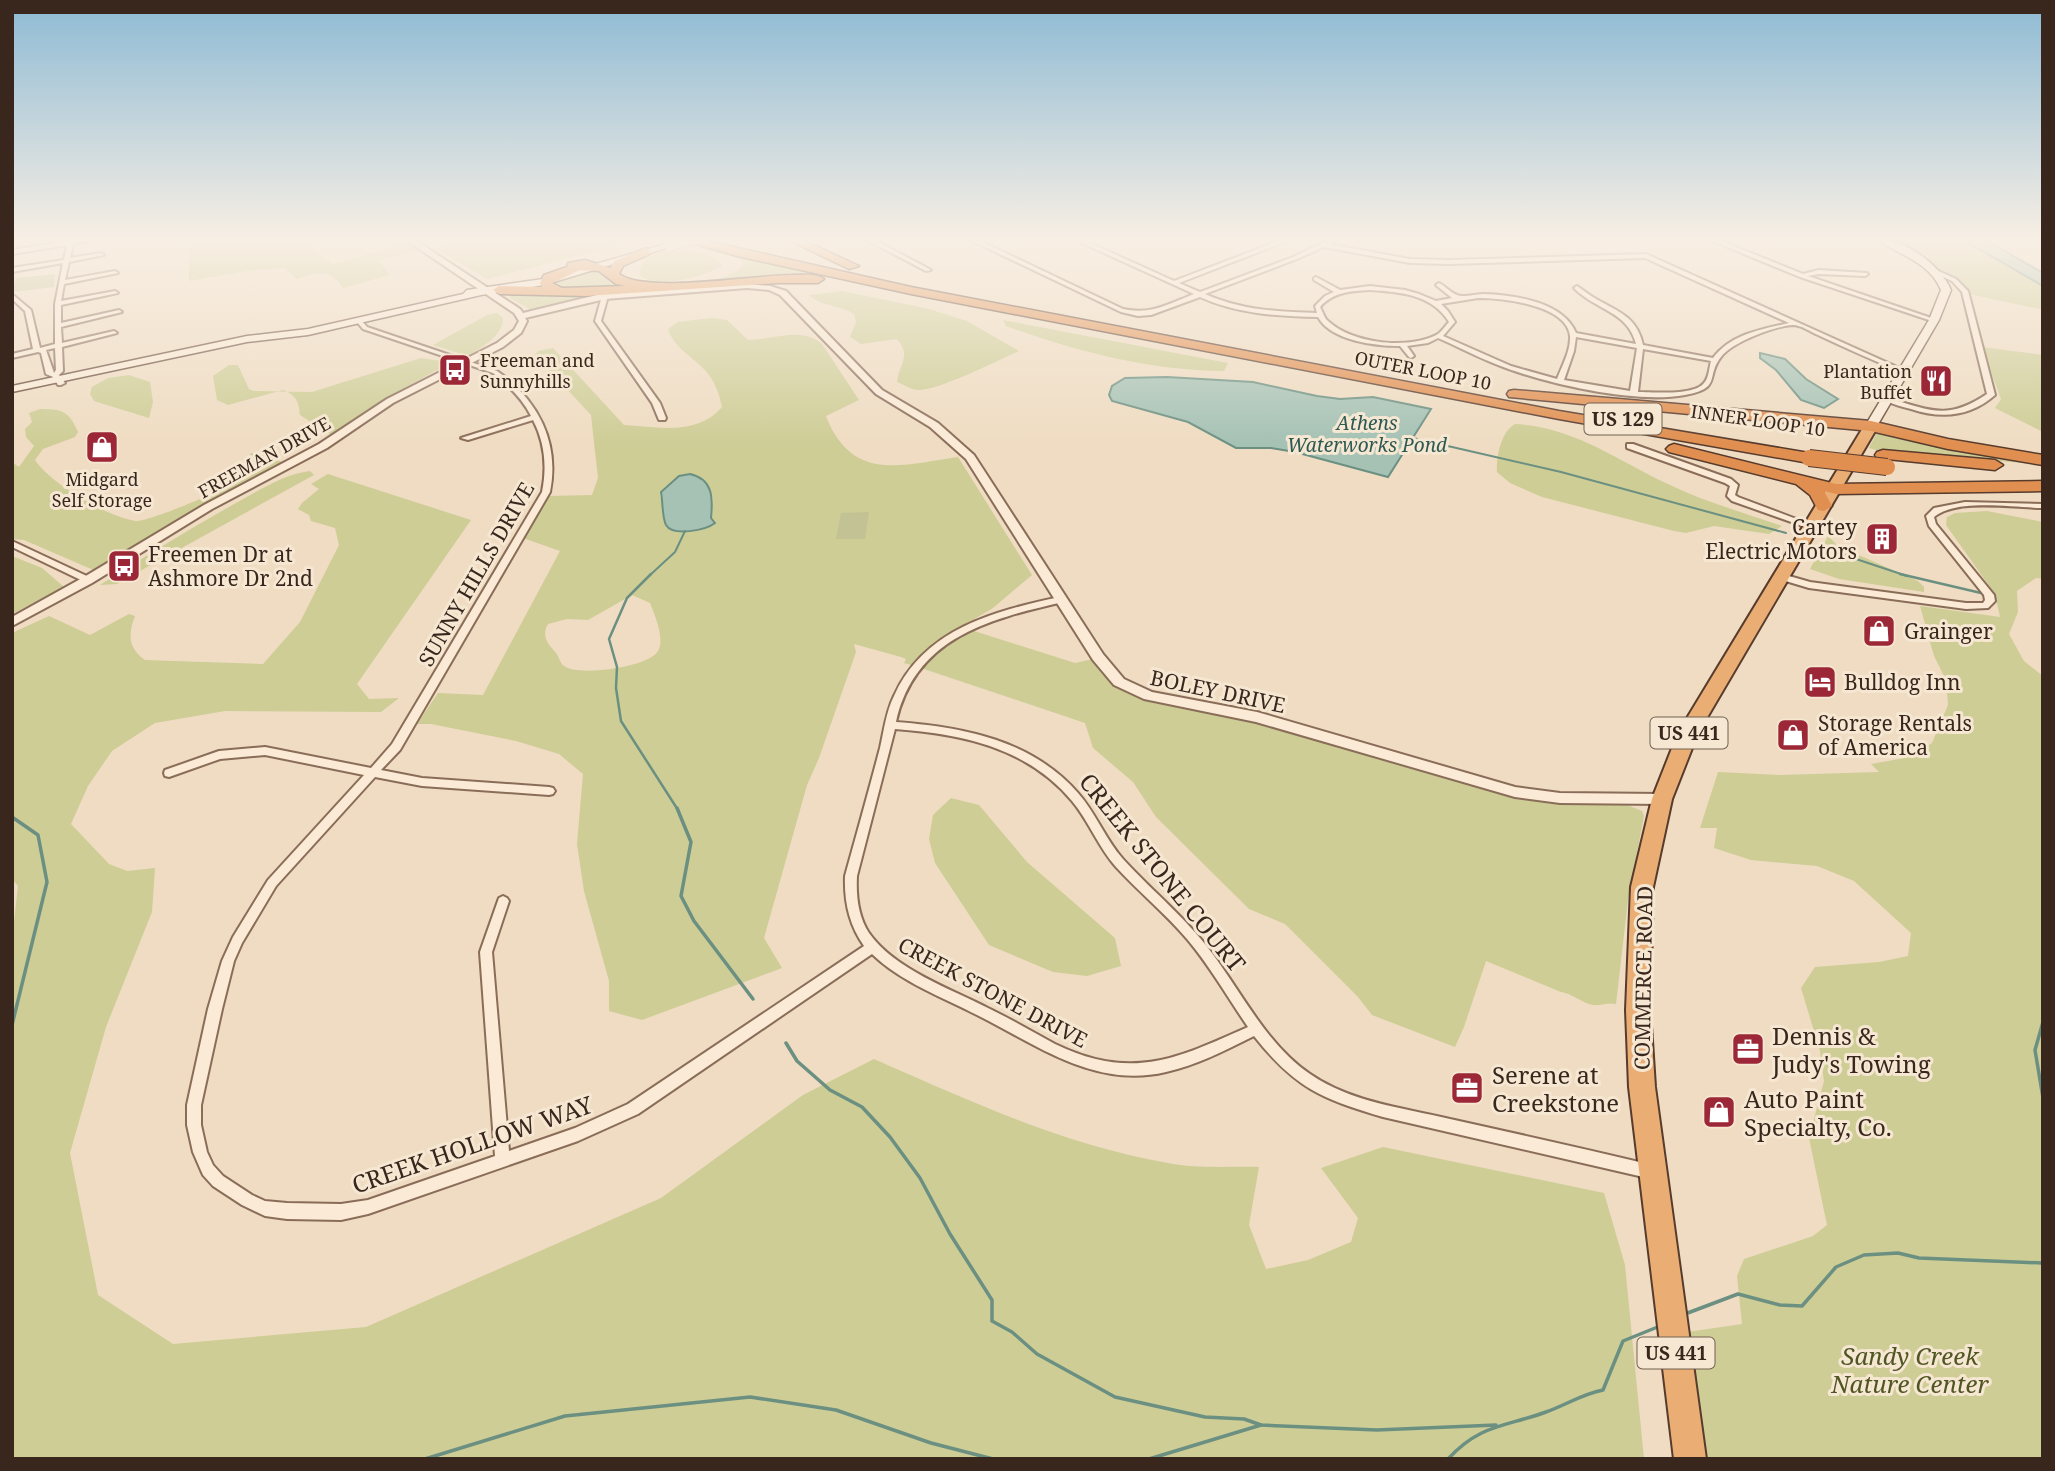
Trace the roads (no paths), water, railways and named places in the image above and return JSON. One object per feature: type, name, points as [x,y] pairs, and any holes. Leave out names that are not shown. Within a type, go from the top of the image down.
[{"type":"highway","name":"OUTER LOOP 10","points":[[1018,307],[1598,423],[1813,453],[2043,479]]},
{"type":"highway","name":"US 129","points":[[1032,307],[1430,381]]},
{"type":"highway","points":[[1430,381],[1560,399],[1871,426],[1948,444],[2043,460]]},
{"type":"highway","name":"INNER LOOP 10","points":[[1430,381],[1813,453]]},
{"type":"highway","points":[[1444,394],[1836,489],[2043,486]]},
{"type":"highway","name":"COMMERCE ROAD","points":[[1690,1459],[1642,1087],[1638,962],[1642,887],[1662,799],[1688,733],[1811,526],[1836,489],[1871,426]]},
{"type":"highway","name":"US 129","points":[[1885,461],[2043,468]]},
{"type":"highway","points":[[1800,480],[1817,492],[1824,506]]},
{"type":"main road","points":[[292,333],[301,328],[408,307]]},
{"type":"main road","points":[[15,390],[56,374],[359,321],[419,307]]},
{"type":"main road","points":[[1871,426],[1939,307]]},
{"type":"main road","points":[[15,390],[74,370],[106,368],[257,339]]},
{"type":"street","points":[[24,307],[28,310],[37,350]]},
{"type":"street","points":[[56,374],[60,326],[58,307]]},
{"type":"street","points":[[511,307],[522,316],[561,307]]},
{"type":"street","points":[[602,307],[598,321],[656,403],[662,418]]},
{"type":"street","name":"BOLEY DRIVE","points":[[798,307],[879,393],[934,425],[970,457],[1060,600],[1112,675],[1127,688],[1149,696],[1257,717],[1515,792],[1559,798],[1662,799]]},
{"type":"street","points":[[1114,307],[1138,314],[1151,313],[1167,307]]},
{"type":"street","points":[[1236,307],[1252,312],[1318,315]]},
{"type":"street","points":[[1317,307],[1318,315],[1325,324],[1358,339],[1402,344],[1440,337],[1449,330],[1452,322],[1439,307]]},
{"type":"street","points":[[1537,307],[1562,318],[1574,335],[1560,381]]},
{"type":"street","points":[[1606,307],[1628,321],[1640,345],[1633,380],[1634,393]]},
{"type":"street","points":[[1759,307],[1903,371]]},
{"type":"street","points":[[1894,307],[1934,320]]},
{"type":"street","points":[[1888,400],[1945,415],[1971,409],[1991,395],[1969,307]]},
{"type":"street","points":[[60,326],[119,313]]},
{"type":"street","name":"FREEMAN DRIVE","points":[[12,622],[88,580],[214,503],[323,446],[390,401],[510,338],[518,331],[523,321],[522,316]]},
{"type":"street","name":"SUNNY HILLS DRIVE","points":[[359,321],[374,332],[468,362],[510,381],[527,400],[551,462],[551,477],[546,492],[408,729],[373,773]]},
{"type":"street","points":[[1440,337],[1507,366],[1560,381],[1662,396],[1686,394],[1706,387],[1711,379],[1714,360],[1731,344],[1795,323]]},
{"type":"street","points":[[12,356],[114,333]]},
{"type":"street","points":[[1574,335],[1714,360]]},
{"type":"street","points":[[1402,344],[1411,356]]},
{"type":"street","points":[[37,350],[44,352],[56,374]]},
{"type":"street","points":[[465,438],[534,417]]},
{"type":"street","points":[[1630,446],[1728,481],[1734,485],[1731,496],[1735,499],[1811,526]]},
{"type":"street","points":[[1782,577],[1838,589],[1966,606],[1985,606],[1990,601],[1989,595],[1932,524],[1930,516],[1934,510],[1951,505],[2043,506]]},
{"type":"street","points":[[12,544],[88,580]]},
{"type":"street","name":"CREEK STONE DRIVE","points":[[1060,600],[987,618],[939,644],[922,659],[906,681],[898,696],[851,876],[851,900],[856,921],[872,947],[899,967],[1067,1056],[1101,1067],[1134,1070],[1156,1068],[1198,1055],[1257,1029]]},
{"type":"street","name":"CREEK STONE COURT","points":[[891,725],[937,728],[979,737],[1017,752],[1048,772],[1073,795],[1119,861],[1204,950],[1257,1029],[1281,1059],[1301,1076],[1343,1098],[1539,1148],[1652,1172]]},
{"type":"street","points":[[169,773],[219,755],[265,751],[422,782],[549,791]]},
{"type":"street","name":"CREEK HOLLOW WAY","points":[[373,773],[272,883],[228,961],[194,1105],[194,1125],[200,1152],[208,1170],[218,1181],[265,1209],[314,1213],[368,1207],[578,1134],[633,1109],[872,947]]},
{"type":"street","points":[[503,901],[486,952],[503,1161]]},
{"type":"water","points":[[1760,353],[1785,359],[1806,379],[1838,399],[1824,408],[1801,400],[1776,370],[1760,358]]},
{"type":"water","name":"Athens Waterworks Pond","points":[[1167,377],[1253,382],[1317,396],[1340,399],[1373,397],[1431,409],[1388,477],[1295,452],[1271,448],[1236,448],[1188,422],[1112,401],[1109,395],[1112,386],[1125,378]]},
{"type":"water","points":[[690,474],[703,480],[710,490],[711,518],[715,523],[697,530],[675,531],[666,525],[661,492],[679,476]]},
{"type":"waterway","points":[[1413,438],[1561,472],[1786,533]]},
{"type":"waterway","points":[[649,576],[675,552],[685,531]]},
{"type":"waterway","points":[[1823,548],[1903,575]]},
{"type":"waterway","points":[[1903,575],[1981,593]]},
{"type":"waterway","points":[[649,576],[627,598],[609,639],[617,667],[616,688],[621,721],[678,809]]},
{"type":"waterway","points":[[678,809],[691,842],[681,896],[694,921],[753,999]]},
{"type":"waterway","points":[[12,817],[38,835],[47,882],[12,1025]]},
{"type":"waterway","points":[[2043,1022],[2035,1050],[2043,1098]]},
{"type":"waterway","points":[[786,1043],[797,1061],[830,1090],[862,1107],[890,1137],[920,1178],[950,1234],[992,1300],[992,1321],[1012,1332],[1037,1354],[1115,1397],[1205,1417],[1244,1419],[1261,1425]]},
{"type":"waterway","points":[[1685,1314],[1738,1294],[1780,1305],[1802,1306],[1836,1267],[1864,1255],[1898,1253],[1919,1258],[2043,1263]]},
{"type":"waterway","points":[[1448,1459],[1482,1433],[1603,1390],[1623,1341],[1660,1326]]},
{"type":"waterway","points":[[425,1459],[565,1416],[750,1397],[836,1410],[931,1443],[993,1459]]},
{"type":"waterway","points":[[1149,1459],[1261,1425]]},
{"type":"waterway","points":[[1261,1425],[1377,1430],[1496,1425]]},
{"type":"place","name":"Freeman and Sunnyhills","points":[[455,370]]},
{"type":"place","name":"Plantation Buffet","points":[[1936,381]]},
{"type":"place","name":"Midgard Self Storage","points":[[102,447]]},
{"type":"place","name":"Cartey Electric Motors","points":[[1882,539]]},
{"type":"place","name":"Freemen Dr at Ashmore Dr 2nd","points":[[124,566]]},
{"type":"place","name":"Grainger","points":[[1879,631]]},
{"type":"place","name":"Bulldog Inn","points":[[1820,682]]},
{"type":"place","name":"Storage Rentals of America","points":[[1793,735]]},
{"type":"place","name":"Dennis & Judy's Towing","points":[[1748,1049]]},
{"type":"place","name":"Serene at Creekstone","points":[[1467,1088]]},
{"type":"place","name":"Auto Paint Specialty, Co.","points":[[1719,1112]]},
{"type":"park label","name":"Sandy Creek Nature Center","points":[[1910,1369]]}]
